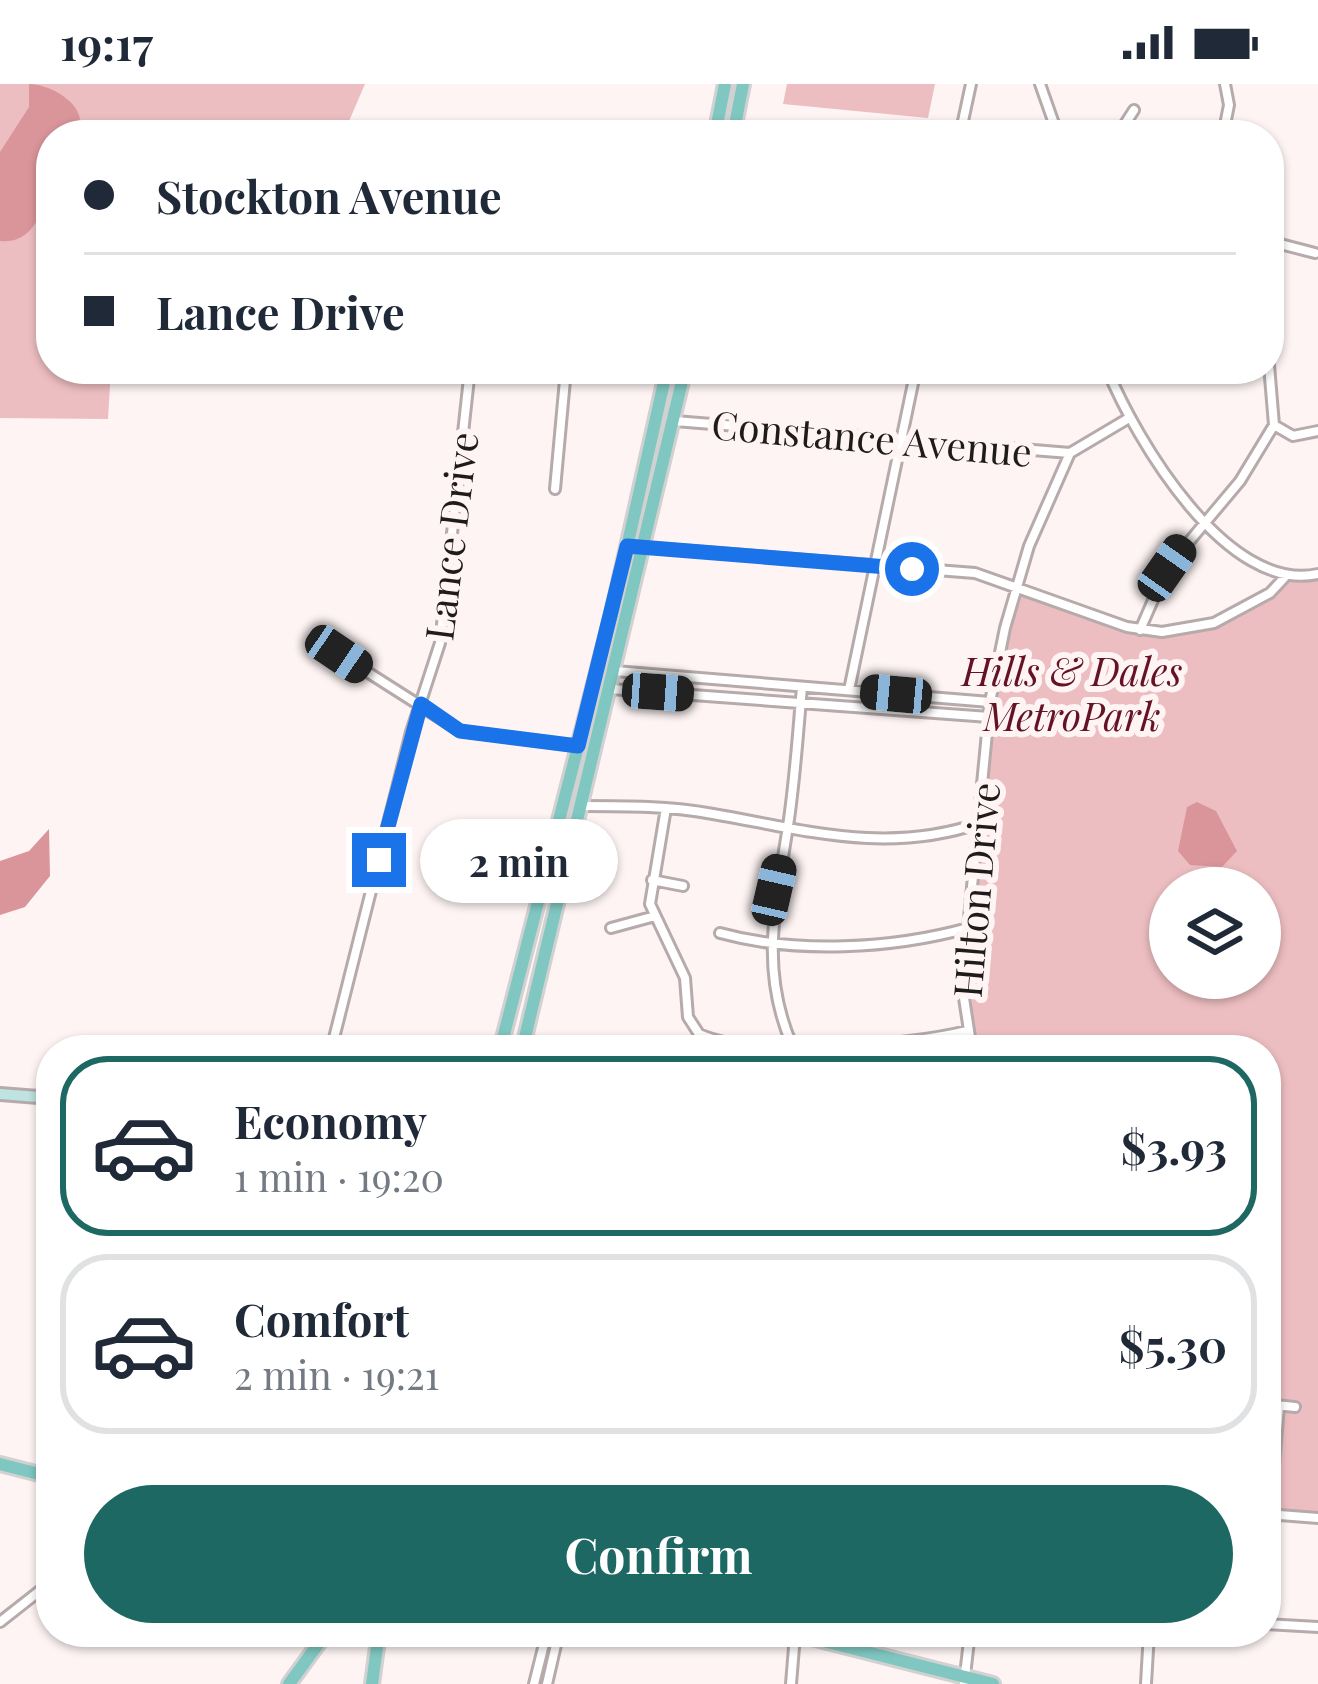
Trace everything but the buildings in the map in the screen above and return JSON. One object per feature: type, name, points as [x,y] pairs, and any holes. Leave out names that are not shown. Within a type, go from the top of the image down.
[{"type":"main road","points":[[718,120],[725,84]]},
{"type":"main road","points":[[736,120],[742,84]]},
{"type":"main road","points":[[504,1035],[672,384]]},
{"type":"main road","points":[[526,1035],[646,548],[675,421],[677,384]]},
{"type":"main road","points":[[0,1464],[36,1473]]},
{"type":"main road","points":[[289,1684],[316,1647]]},
{"type":"main road","points":[[372,1684],[377,1647]]},
{"type":"main road","points":[[843,1647],[993,1684]]},
{"type":"street","points":[[964,120],[971,84]]},
{"type":"street","points":[[1040,84],[1053,120]]},
{"type":"street","points":[[1225,84],[1226,120]]},
{"type":"street","points":[[1128,120],[1134,110]]},
{"type":"street","points":[[1284,245],[1315,253]]},
{"type":"street","name":"Lance Drive","points":[[335,1035],[443,626],[468,384]]},
{"type":"street","points":[[555,489],[565,384]]},
{"type":"street","points":[[849,690],[913,384]]},
{"type":"street","points":[[1114,384],[1160,469],[1204,520],[1252,562],[1284,578],[1318,574]]},
{"type":"street","points":[[1140,630],[1167,568],[1240,481],[1274,425],[1271,384]]},
{"type":"street","points":[[1070,453],[1130,418]]},
{"type":"street","name":"Constance Avenue","points":[[675,421],[1070,453]]},
{"type":"street","points":[[1274,425],[1293,436],[1318,431]]},
{"type":"street","name":"Hilton Drive","points":[[968,1035],[968,928],[990,702],[1018,585],[1070,453]]},
{"type":"street","points":[[627,546],[975,573],[1140,630],[1179,631],[1214,623],[1270,593],[1284,578]]},
{"type":"street","points":[[339,654],[460,731],[578,746]]},
{"type":"street","points":[[615,671],[990,702]]},
{"type":"street","points":[[788,1035],[776,1003],[770,941],[788,830],[802,687]]},
{"type":"street","points":[[611,689],[989,717]]},
{"type":"street","points":[[583,806],[666,808],[788,830],[896,841],[980,823]]},
{"type":"street","points":[[666,808],[652,880],[655,916],[685,978],[694,1030],[706,1035]]},
{"type":"street","points":[[652,880],[683,886]]},
{"type":"street","points":[[611,928],[655,916]]},
{"type":"street","points":[[720,933],[770,941],[887,942],[968,928]]},
{"type":"street","points":[[936,1035],[967,1031]]},
{"type":"street","points":[[0,1094],[36,1097]]},
{"type":"street","points":[[1281,1406],[1295,1407]]},
{"type":"street","points":[[1281,1515],[1318,1518]]},
{"type":"street","points":[[0,1622],[36,1594]]},
{"type":"street","points":[[1281,1625],[1318,1627]]},
{"type":"street","points":[[533,1684],[543,1647]]},
{"type":"street","points":[[547,1684],[556,1647]]},
{"type":"street","points":[[791,1647],[791,1684]]},
{"type":"street","points":[[965,1680],[968,1647]]},
{"type":"street","points":[[1146,1684],[1149,1647]]},
{"type":"green space","points":[[0,84],[365,84],[349,120],[36,120],[36,384],[110,384],[108,419],[0,418]]},
{"type":"green space","points":[[787,84],[935,84],[928,118],[783,104]]},
{"type":"green space","name":"Hills & Dales MetroPark","points":[[1318,574],[1318,1518],[1281,1516],[1281,1035],[970,1035],[964,998],[990,702],[1018,585],[1156,627],[1189,628],[1221,621],[1253,605],[1284,578]]},
{"type":"shaded area","points":[[29,84],[60,94],[80,119],[36,120],[36,222],[17,239],[0,241],[0,152],[29,107]]},
{"type":"shaded area","points":[[1197,802],[1216,811],[1237,851],[1222,867],[1190,865],[1178,851],[1187,807]]},
{"type":"shaded area","points":[[49,829],[50,876],[25,907],[0,915],[0,861],[29,851]]},
{"type":"route","points":[[379,860],[421,704],[432,716],[460,731],[578,746],[627,546],[912,569]]}]
